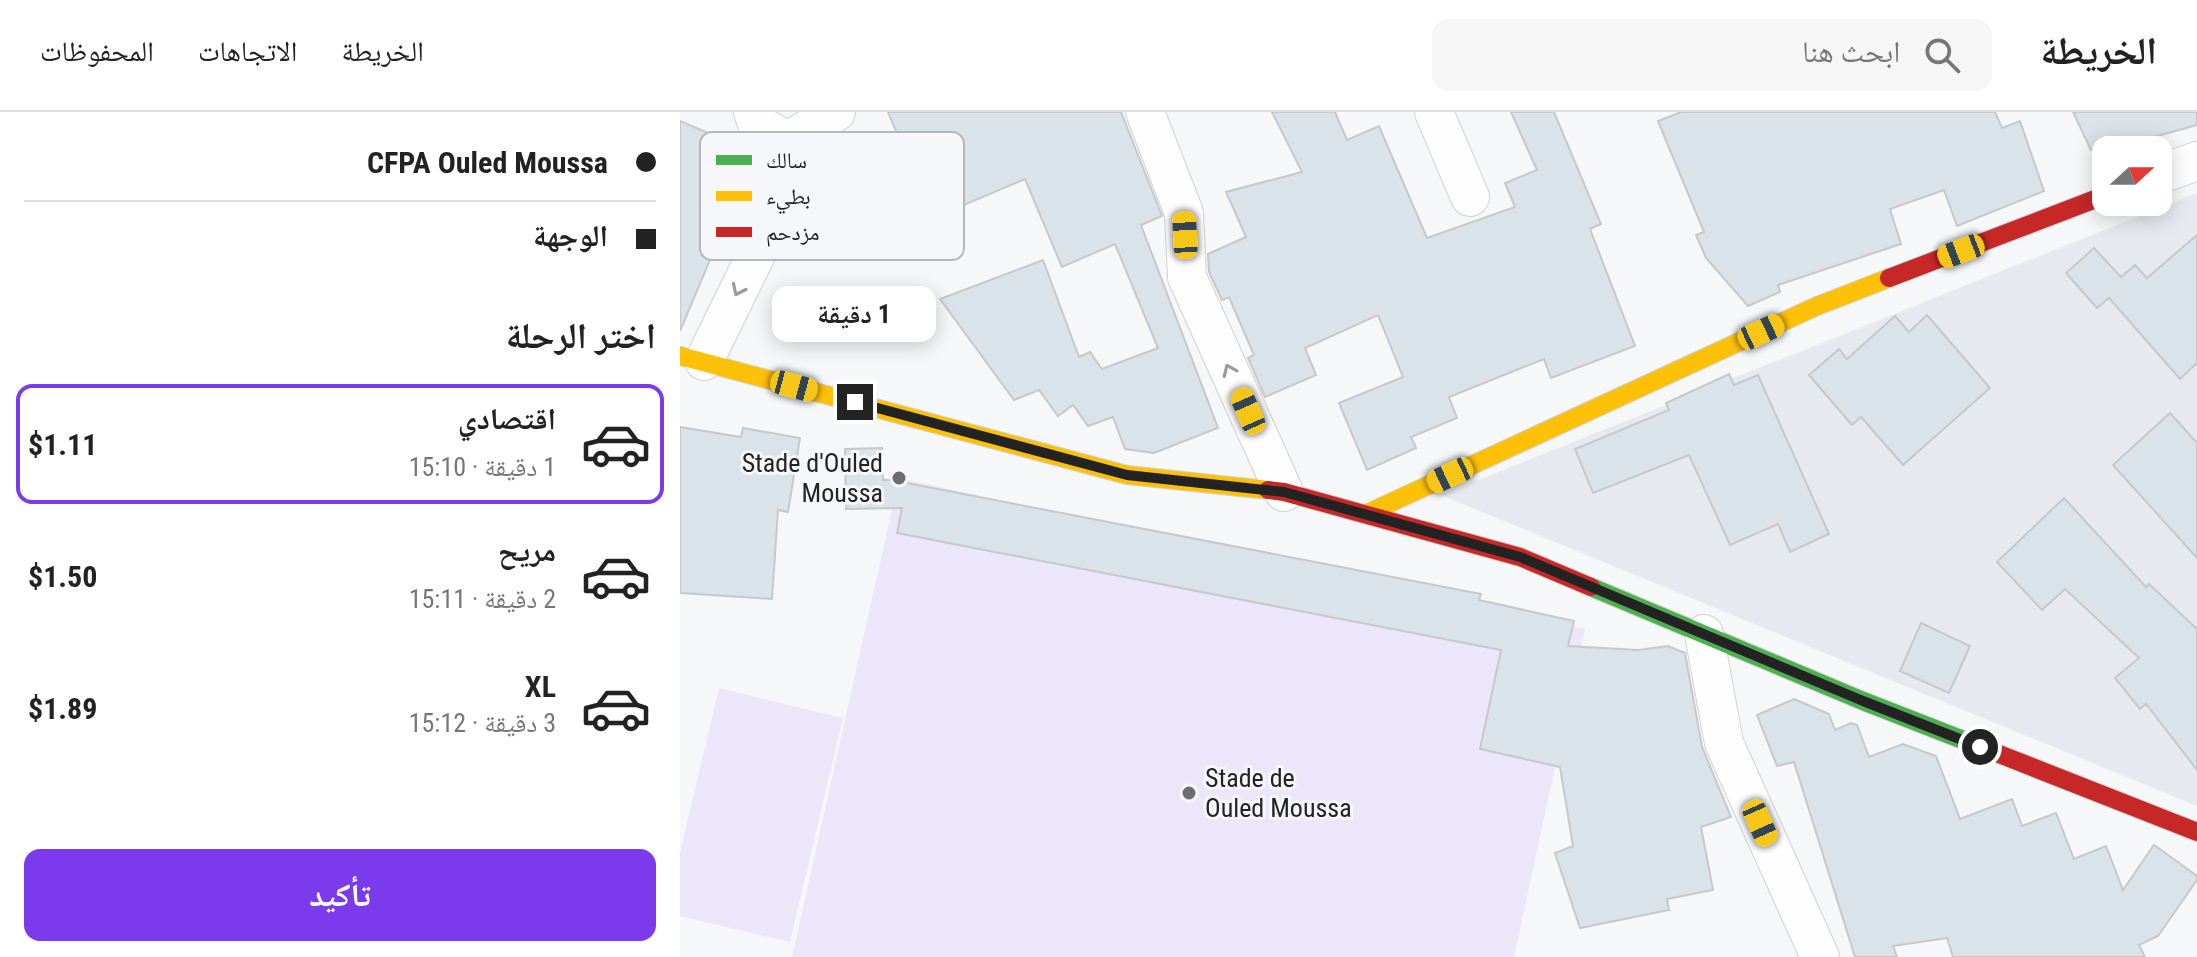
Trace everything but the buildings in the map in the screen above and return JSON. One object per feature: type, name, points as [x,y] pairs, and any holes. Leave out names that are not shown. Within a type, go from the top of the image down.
[{"type":"street","points":[[753,112],[757,124],[772,132]]},
{"type":"street","points":[[803,132],[836,112]]},
{"type":"street","points":[[1145,112],[1184,213],[1187,277],[1284,492]]},
{"type":"street","points":[[1434,112],[1470,197]]},
{"type":"street","points":[[2172,170],[2197,161]]},
{"type":"street","points":[[1366,514],[1817,306],[2092,200]]},
{"type":"street","points":[[748,260],[692,359],[1127,475],[1284,492],[1520,557],[1863,701],[2197,832]]},
{"type":"street","points":[[1704,634],[1724,743],[1820,957]]},
{"type":"shaded area","points":[[2197,193],[2197,806],[1441,495],[2139,216],[2172,216],[2172,203]]},
{"type":"shaded area","name":"Stade de Ouled Moussa","points":[[899,478],[1585,629],[1514,957],[792,957]]},
{"type":"shaded area","points":[[719,688],[843,718],[790,942],[680,916],[680,852]]},
{"type":"traffic: fast","points":[[1591,587],[1863,701],[1999,754]]},
{"type":"traffic: slow","points":[[1366,514],[1817,306],[1889,278]]},
{"type":"traffic: slow","points":[[680,356],[1127,475],[1268,490]]},
{"type":"traffic: jam","points":[[1889,278],[2092,200]]},
{"type":"traffic: jam","points":[[1268,490],[1520,557],[1591,587]]},
{"type":"traffic: jam","points":[[1999,754],[2197,832]]},
{"type":"place","name":"Stade d'Ouled Moussa","points":[[899,478]]},
{"type":"place","name":"Stade de Ouled Moussa","points":[[1189,793]]},
{"type":"route","points":[[855,402],[1127,475],[1284,492],[1520,557],[1980,747]]}]
